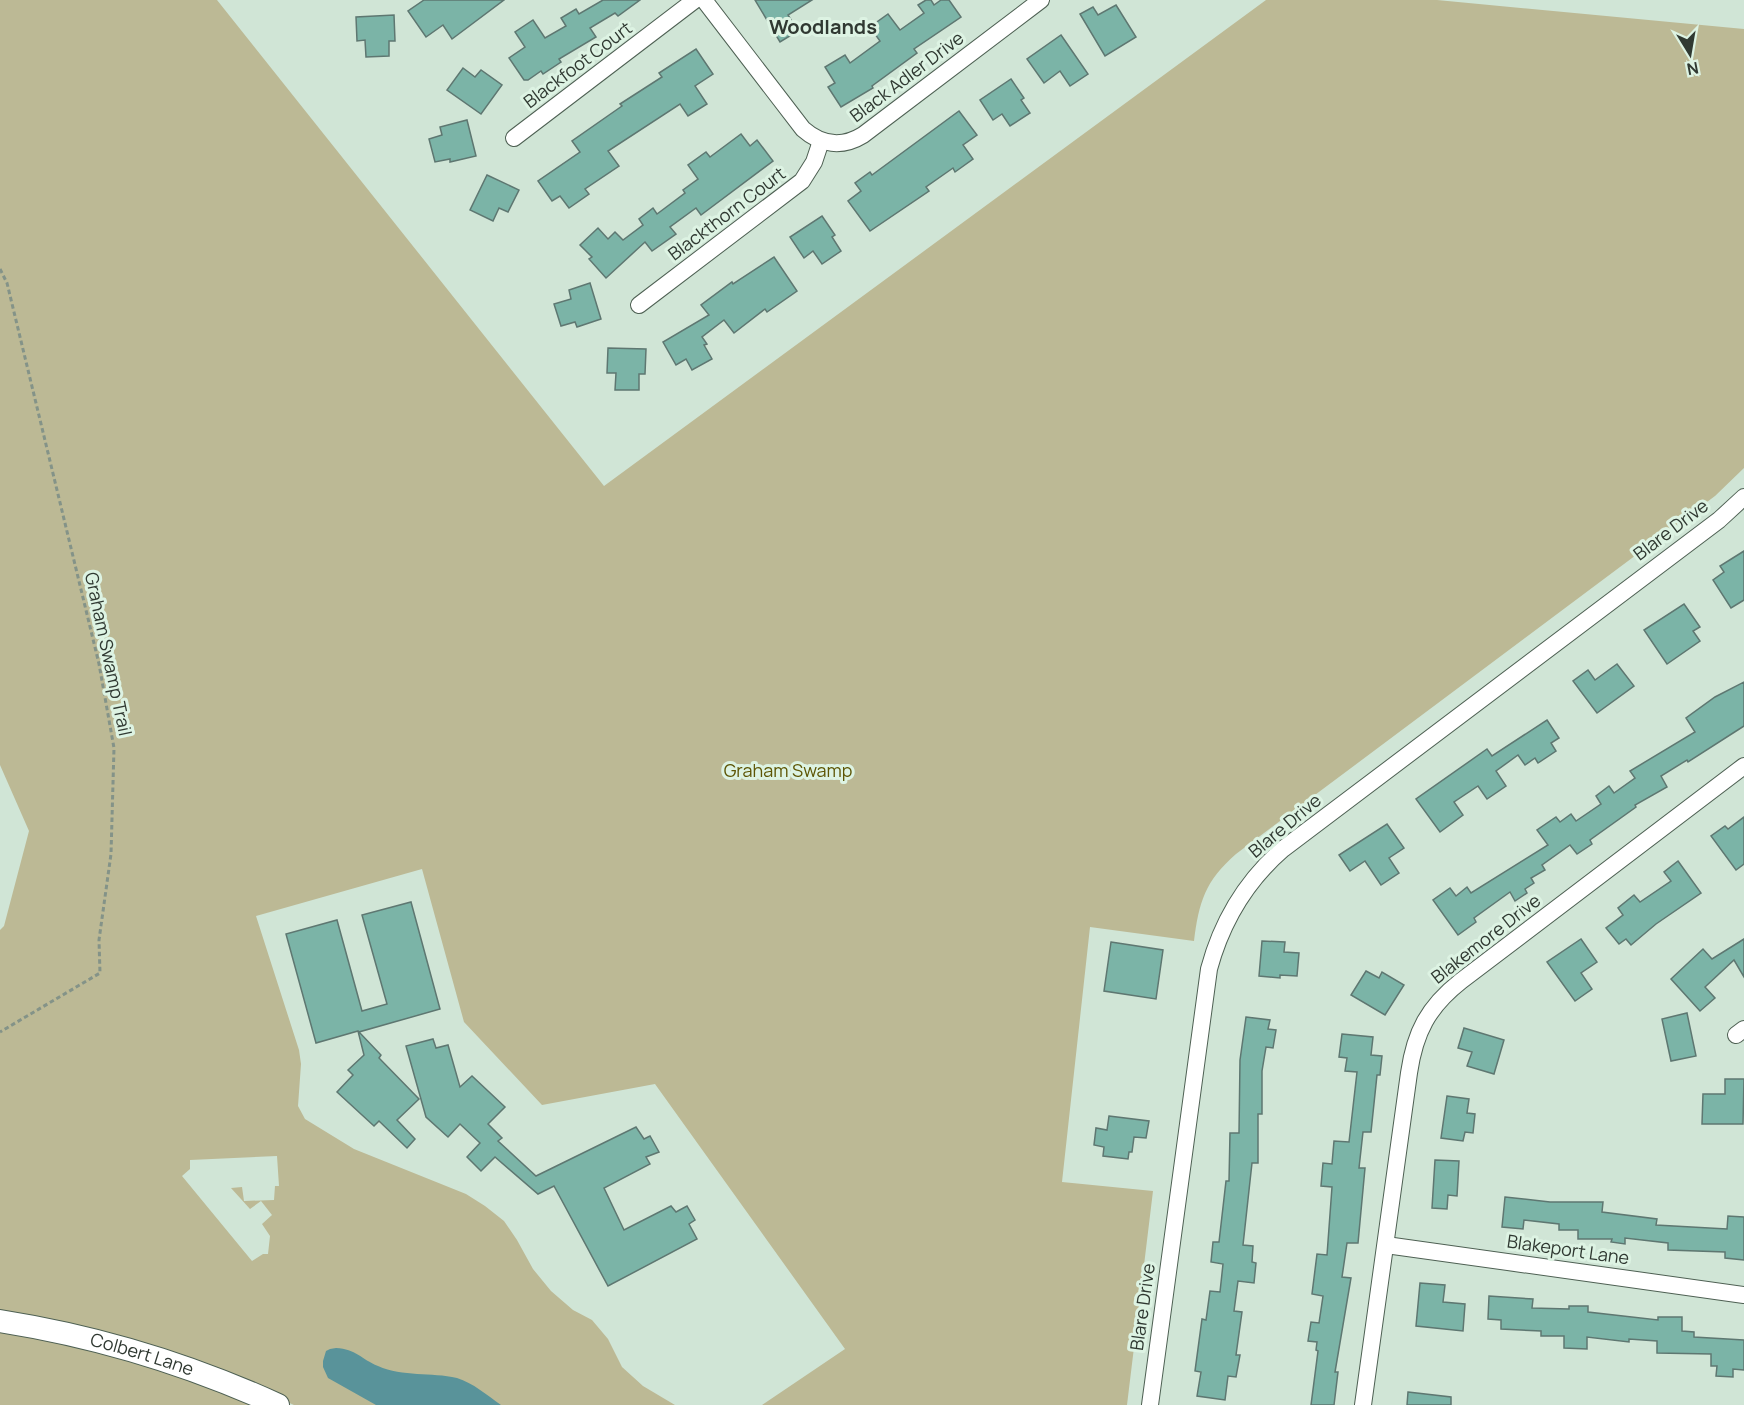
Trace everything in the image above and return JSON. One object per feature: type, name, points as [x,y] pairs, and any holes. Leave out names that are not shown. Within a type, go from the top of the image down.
[{"type":"street","name":"Blackfoot Court","points":[[514,138],[695,0]]},
{"type":"street","points":[[704,0],[797,123],[808,134],[821,141]]},
{"type":"street","name":"Black Adler Drive","points":[[821,141],[844,143],[863,135],[1041,0]]},
{"type":"street","name":"Blackthorn Court","points":[[639,305],[802,181],[814,162],[821,141]]},
{"type":"street","name":"Blare Drive","points":[[1150,1405],[1209,969],[1220,933],[1236,903],[1258,873],[1292,842],[1709,527],[1744,497]]},
{"type":"street","name":"Blakemore Drive","points":[[1363,1405],[1411,1058],[1419,1033],[1431,1011],[1461,981],[1744,766]]},
{"type":"street","name":"Blakeport Lane","points":[[1386,1245],[1744,1295]]},
{"type":"street","name":"Colbert Lane","points":[[0,1321],[56,1331],[127,1350],[219,1381],[278,1405]]},
{"type":"path","name":"Graham Swamp Trail","points":[[0,269],[7,283],[99,664],[114,748],[111,854],[99,940],[100,973],[0,1032]]},
{"type":"green space","name":"Graham Swamp","points":[[0,0],[217,0],[604,486],[1266,0],[1437,0],[1744,29],[1744,468],[1715,496],[1236,854],[1217,874],[1205,893],[1198,915],[1194,941],[1090,927],[1062,1182],[1153,1191],[1127,1405],[762,1405],[845,1349],[655,1084],[542,1105],[464,1022],[422,869],[256,916],[299,1050],[301,1064],[298,1106],[305,1119],[354,1149],[466,1194],[504,1221],[533,1269],[551,1291],[573,1310],[592,1320],[608,1339],[622,1367],[643,1386],[675,1405],[294,1405],[222,1373],[0,1312],[0,930],[4,926],[29,831],[0,765]],"holes":[[[277,1156],[279,1186],[275,1186],[274,1200],[244,1201],[242,1187],[231,1188],[250,1209],[261,1201],[272,1215],[262,1224],[270,1236],[268,1254],[263,1254],[252,1261],[182,1176],[190,1169],[190,1160]]]},
{"type":"green space","points":[[0,1330],[79,1345],[167,1372],[258,1405],[0,1405]]},
{"type":"water","points":[[336,1348],[354,1352],[388,1369],[463,1380],[501,1405],[376,1405],[328,1378],[323,1361],[326,1351]]},
{"type":"building","points":[[424,0],[504,0],[452,39],[443,25],[426,37],[408,11]]},
{"type":"building","points":[[603,0],[640,0],[618,16],[615,13],[590,28],[596,37],[559,59],[561,62],[543,74],[541,71],[528,80],[524,80],[509,58],[525,47],[515,32],[533,20],[545,38],[566,26],[561,18],[576,9],[579,14]]},
{"type":"building","points":[[755,0],[812,0],[788,15],[798,31],[780,42]]},
{"type":"building","points":[[931,0],[934,5],[941,0],[949,0],[961,17],[914,49],[917,53],[872,86],[873,88],[841,107],[828,87],[835,83],[825,67],[845,55],[850,63],[880,41],[870,27],[888,14],[900,30],[924,13],[918,5]]},
{"type":"building","points":[[1116,5],[1136,37],[1105,56],[1080,14],[1093,7],[1098,15]]},
{"type":"building","points":[[394,15],[395,41],[389,41],[389,56],[366,57],[365,40],[357,41],[356,17]]},
{"type":"building","points":[[1061,35],[1088,74],[1070,86],[1060,71],[1044,83],[1027,59]]},
{"type":"building","points":[[696,49],[713,74],[695,86],[707,104],[688,116],[680,104],[608,151],[619,166],[585,189],[589,194],[569,208],[560,196],[552,201],[538,181],[580,152],[572,141],[622,106],[620,104],[662,77],[659,73]]},
{"type":"building","points":[[463,68],[475,77],[481,70],[502,85],[481,114],[447,90]]},
{"type":"building","points":[[1011,79],[1024,98],[1021,100],[1030,113],[1010,126],[1002,114],[993,120],[980,100]]},
{"type":"building","points":[[959,111],[977,135],[963,145],[973,159],[955,172],[953,168],[926,187],[929,191],[870,231],[848,201],[861,191],[855,183],[870,172],[872,175]]},
{"type":"building","points":[[467,120],[476,156],[450,162],[450,159],[435,162],[429,139],[442,135],[440,127]]},
{"type":"building","points":[[741,134],[750,146],[757,140],[773,161],[701,215],[696,208],[670,227],[676,234],[652,251],[645,242],[606,278],[589,259],[592,257],[580,245],[598,228],[608,239],[615,232],[623,240],[643,225],[639,219],[653,208],[657,214],[685,193],[683,190],[698,179],[688,165],[706,152],[710,157]]},
{"type":"building","points":[[487,175],[519,190],[508,212],[499,208],[493,221],[470,210]]},
{"type":"building","points":[[822,216],[835,235],[832,237],[841,251],[822,264],[813,251],[804,258],[790,237]]},
{"type":"building","points":[[774,257],[797,291],[767,312],[765,309],[734,333],[724,320],[702,337],[712,359],[692,370],[686,359],[676,365],[663,342],[709,315],[701,305],[732,282],[733,284]]},
{"type":"building","points":[[590,283],[601,319],[577,327],[575,322],[561,326],[554,304],[571,299],[569,290]]},
{"type":"building","points":[[608,348],[646,349],[645,374],[639,374],[639,390],[615,390],[616,373],[607,373]]},
{"type":"building","points":[[1744,551],[1744,600],[1731,608],[1713,580],[1724,572],[1720,566]]},
{"type":"building","points":[[1684,604],[1700,627],[1693,631],[1700,641],[1667,664],[1644,630]]},
{"type":"building","points":[[1617,664],[1634,686],[1597,713],[1573,681],[1588,670],[1595,680]]},
{"type":"building","points":[[1744,682],[1744,726],[1688,762],[1687,760],[1661,776],[1667,787],[1635,805],[1636,807],[1590,840],[1592,844],[1577,854],[1570,845],[1542,865],[1545,870],[1531,878],[1534,883],[1525,889],[1527,893],[1515,901],[1510,892],[1474,918],[1476,922],[1458,935],[1433,900],[1450,888],[1456,896],[1467,887],[1471,893],[1548,845],[1537,830],[1556,817],[1560,822],[1571,814],[1576,821],[1601,804],[1596,796],[1609,786],[1614,793],[1635,778],[1630,771],[1695,732],[1686,718],[1715,697]]},
{"type":"building","points":[[1547,720],[1559,738],[1551,743],[1556,751],[1538,763],[1535,758],[1525,765],[1518,755],[1496,771],[1506,786],[1487,799],[1478,786],[1454,802],[1463,815],[1440,832],[1416,799],[1487,749],[1492,756]]},
{"type":"building","points":[[1744,817],[1744,864],[1736,870],[1711,836],[1725,826],[1728,829]]},
{"type":"building","points":[[1387,824],[1404,848],[1389,858],[1399,873],[1381,885],[1365,861],[1350,871],[1339,855]]},
{"type":"building","points":[[1678,861],[1701,893],[1656,924],[1631,945],[1626,939],[1619,944],[1606,928],[1623,915],[1618,908],[1634,895],[1640,902],[1671,881],[1664,872]]},
{"type":"building","points":[[411,902],[440,1009],[359,1032],[381,1055],[379,1058],[419,1099],[397,1120],[415,1139],[407,1148],[379,1121],[374,1126],[337,1092],[353,1075],[348,1070],[364,1055],[358,1031],[316,1043],[286,934],[337,920],[362,1011],[387,1004],[362,915]]},
{"type":"building","points":[[1581,939],[1597,962],[1581,973],[1592,989],[1575,1001],[1547,962]]},
{"type":"building","points":[[1744,939],[1744,977],[1734,960],[1705,987],[1715,998],[1700,1011],[1671,979],[1703,949],[1712,959]]},
{"type":"building","points":[[1262,941],[1285,942],[1284,952],[1299,953],[1297,976],[1280,975],[1280,978],[1259,976]]},
{"type":"building","points":[[1111,942],[1163,950],[1156,999],[1104,991]]},
{"type":"building","points":[[1366,971],[1379,978],[1382,972],[1404,985],[1385,1015],[1351,995]]},
{"type":"building","points":[[1687,1013],[1696,1056],[1671,1061],[1662,1019]]},
{"type":"building","points":[[1246,1017],[1270,1020],[1268,1029],[1276,1030],[1273,1048],[1266,1047],[1262,1071],[1262,1114],[1258,1114],[1258,1163],[1252,1163],[1243,1245],[1253,1246],[1252,1262],[1256,1263],[1254,1283],[1238,1281],[1234,1311],[1242,1312],[1236,1355],[1240,1355],[1236,1377],[1228,1376],[1225,1400],[1197,1396],[1201,1372],[1195,1371],[1202,1319],[1206,1320],[1210,1291],[1220,1292],[1223,1264],[1211,1262],[1213,1242],[1219,1242],[1226,1181],[1229,1181],[1230,1133],[1239,1133],[1240,1060]]},
{"type":"building","points":[[1464,1028],[1504,1040],[1494,1074],[1467,1066],[1472,1052],[1458,1048]]},
{"type":"building","points":[[1342,1034],[1373,1037],[1371,1055],[1382,1056],[1380,1075],[1377,1075],[1371,1132],[1363,1132],[1359,1168],[1365,1168],[1358,1243],[1347,1243],[1342,1277],[1351,1278],[1335,1372],[1338,1372],[1334,1405],[1311,1405],[1318,1351],[1316,1350],[1317,1342],[1308,1341],[1311,1322],[1319,1323],[1323,1296],[1312,1294],[1317,1254],[1327,1255],[1332,1187],[1321,1186],[1323,1163],[1332,1164],[1334,1141],[1349,1142],[1357,1072],[1345,1071],[1347,1058],[1339,1057]]},
{"type":"building","points":[[433,1039],[436,1048],[448,1045],[460,1087],[472,1076],[505,1107],[488,1124],[502,1138],[498,1141],[536,1176],[636,1127],[644,1139],[650,1136],[659,1152],[646,1157],[650,1164],[604,1188],[624,1230],[671,1206],[676,1212],[687,1206],[695,1220],[689,1224],[697,1239],[608,1286],[554,1186],[538,1194],[495,1157],[481,1171],[467,1157],[480,1143],[460,1124],[448,1137],[426,1117],[406,1046]]},
{"type":"building","points":[[1725,1079],[1744,1079],[1743,1124],[1702,1124],[1703,1094],[1725,1094]]},
{"type":"building","points":[[1447,1096],[1469,1099],[1467,1113],[1475,1114],[1473,1133],[1465,1132],[1463,1141],[1441,1138]]},
{"type":"building","points":[[1109,1116],[1149,1121],[1146,1138],[1134,1137],[1132,1152],[1129,1152],[1128,1159],[1103,1156],[1104,1147],[1094,1145],[1096,1128],[1107,1130]]},
{"type":"building","points":[[1435,1160],[1459,1161],[1457,1196],[1448,1195],[1447,1209],[1432,1208]]},
{"type":"building","points":[[1505,1197],[1550,1202],[1603,1202],[1602,1212],[1657,1219],[1656,1225],[1727,1229],[1728,1216],[1744,1217],[1744,1260],[1725,1258],[1725,1252],[1668,1250],[1668,1243],[1625,1238],[1625,1244],[1611,1242],[1612,1239],[1578,1239],[1578,1230],[1559,1230],[1559,1224],[1524,1220],[1523,1229],[1502,1227]]},
{"type":"building","points":[[1420,1283],[1445,1285],[1443,1302],[1465,1304],[1463,1331],[1416,1326]]},
{"type":"building","points":[[1489,1296],[1533,1299],[1532,1308],[1569,1309],[1569,1306],[1588,1306],[1588,1312],[1658,1320],[1658,1317],[1682,1317],[1682,1331],[1694,1332],[1694,1337],[1744,1340],[1744,1370],[1733,1369],[1733,1377],[1716,1376],[1717,1366],[1711,1366],[1711,1354],[1657,1353],[1657,1341],[1629,1339],[1629,1342],[1587,1337],[1587,1349],[1564,1348],[1564,1336],[1541,1336],[1541,1331],[1501,1329],[1501,1320],[1488,1319]]},
{"type":"building","points":[[1408,1392],[1451,1397],[1451,1405],[1407,1405]]},
{"type":"district","name":"Woodlands","points":[[823,27]]}]
